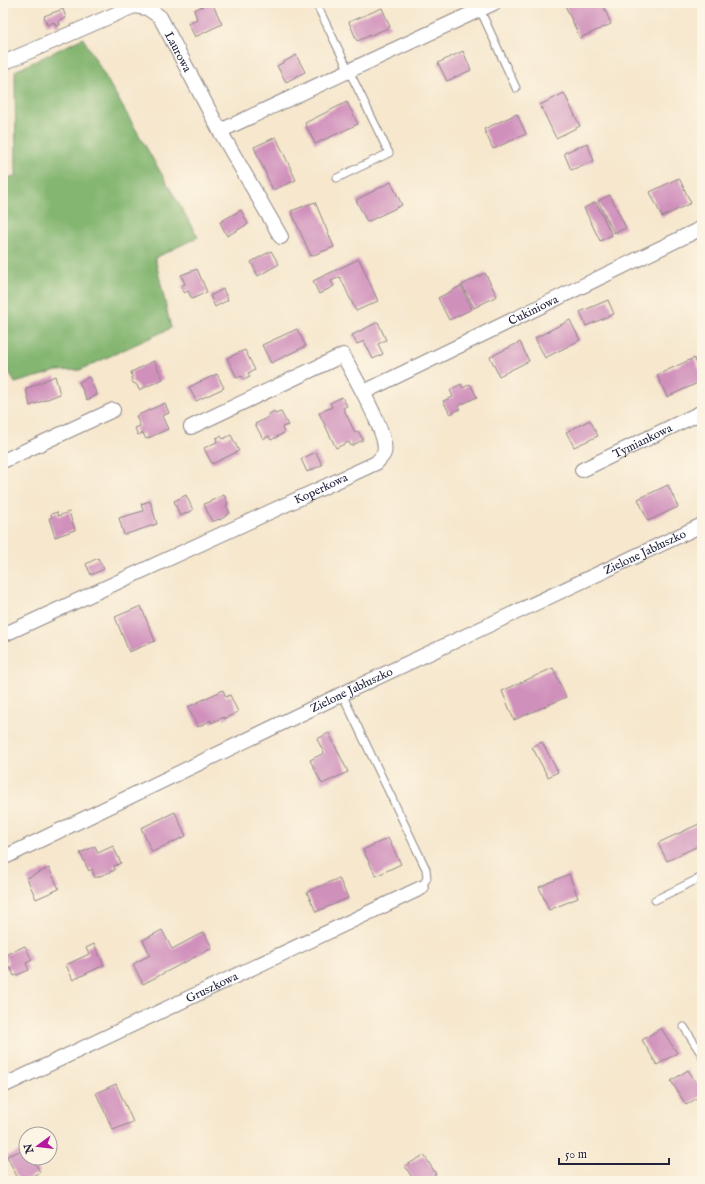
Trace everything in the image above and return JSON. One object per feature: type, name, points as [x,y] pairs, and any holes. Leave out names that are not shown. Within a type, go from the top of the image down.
[{"type":"street","points":[[220,131],[349,71],[478,6],[494,3]]},
{"type":"street","name":"Laurowa","points":[[3,63],[134,6],[147,8],[160,17],[220,131],[281,237]]},
{"type":"street","name":"Cukiniowa","points":[[364,392],[702,228]]},
{"type":"street","name":"Koperkowa","points":[[3,635],[376,463],[384,453],[384,440],[364,392],[343,355],[191,427]]},
{"type":"street","points":[[3,461],[113,410]]},
{"type":"street","name":"Tymiankowa","points":[[582,470],[702,412]]},
{"type":"street","name":"Zielone Jabłuszko","points":[[3,858],[342,694],[702,525]]},
{"type":"street","name":"Gruszkowa","points":[[3,1086],[421,888]]},
{"type":"lane","points":[[316,3],[389,153],[337,178]]},
{"type":"lane","points":[[478,6],[516,88]]},
{"type":"lane","points":[[342,694],[426,869],[427,878],[421,888]]},
{"type":"lane","points":[[654,900],[702,877]]},
{"type":"lane","points":[[684,1027],[702,1055]]},
{"type":"green space","points":[[83,38],[198,237],[155,258],[171,328],[80,370],[57,371],[15,383],[3,360],[3,178],[16,177],[15,71]]},
{"type":"building","points":[[212,3],[222,24],[195,37],[188,23],[197,19],[194,10]]},
{"type":"building","points":[[564,3],[580,3],[581,6],[589,3],[602,3],[611,24],[580,38]]},
{"type":"building","points":[[382,8],[390,27],[357,41],[349,22]]},
{"type":"building","points":[[63,9],[66,18],[59,20],[60,25],[56,26],[54,22],[47,25],[44,16]]},
{"type":"building","points":[[463,51],[471,70],[447,81],[438,63]]},
{"type":"building","points":[[296,55],[305,72],[286,82],[277,66]]},
{"type":"building","points":[[564,93],[580,126],[556,138],[540,105]]},
{"type":"building","points":[[347,102],[358,124],[315,144],[305,123]]},
{"type":"building","points":[[517,114],[526,134],[493,149],[484,129]]},
{"type":"building","points":[[276,137],[296,180],[273,190],[254,147]]},
{"type":"building","points":[[587,143],[594,161],[571,170],[564,153]]},
{"type":"building","points":[[679,178],[691,203],[662,217],[650,192]]},
{"type":"building","points":[[391,182],[402,205],[367,222],[356,200]]},
{"type":"building","points":[[610,195],[626,228],[614,233],[598,201]]},
{"type":"building","points":[[315,202],[334,247],[311,256],[291,211]]},
{"type":"building","points":[[596,202],[612,235],[600,241],[584,208]]},
{"type":"building","points":[[241,210],[248,224],[227,236],[220,222]]},
{"type":"building","points":[[271,251],[279,264],[258,276],[251,262]]},
{"type":"building","points":[[359,259],[378,301],[356,311],[340,277],[331,281],[334,286],[319,294],[313,281]]},
{"type":"building","points":[[197,269],[207,292],[192,299],[188,291],[184,293],[181,286],[185,284],[181,275]]},
{"type":"building","points":[[485,273],[497,296],[474,308],[462,285]]},
{"type":"building","points":[[461,286],[472,309],[449,320],[438,298]]},
{"type":"building","points":[[223,289],[228,300],[215,307],[210,296]]},
{"type":"building","points":[[608,300],[614,314],[586,326],[580,312]]},
{"type":"building","points":[[570,320],[580,340],[545,358],[535,338]]},
{"type":"building","points":[[378,322],[386,340],[378,344],[383,354],[373,359],[364,341],[357,344],[352,335]]},
{"type":"building","points":[[297,329],[306,346],[271,363],[262,345]]},
{"type":"building","points":[[520,342],[529,361],[499,376],[490,357]]},
{"type":"building","points":[[245,350],[255,370],[248,373],[250,377],[244,380],[242,376],[237,378],[227,358]]},
{"type":"building","points":[[694,358],[702,375],[702,381],[667,397],[657,375]]},
{"type":"building","points":[[154,361],[163,379],[139,390],[137,385],[132,382],[131,372]]},
{"type":"building","points":[[217,374],[224,388],[196,401],[189,387]]},
{"type":"building","points":[[55,376],[60,394],[30,406],[26,389]]},
{"type":"building","points":[[89,377],[97,395],[87,400],[79,382]]},
{"type":"building","points":[[461,384],[463,388],[470,384],[477,397],[458,406],[460,409],[450,414],[443,401],[453,397],[450,390]]},
{"type":"building","points":[[342,397],[347,406],[343,408],[355,433],[358,431],[363,440],[351,446],[349,442],[336,448],[319,413],[332,407],[330,403]]},
{"type":"building","points":[[165,403],[169,413],[162,416],[168,429],[146,439],[143,433],[138,435],[135,428],[140,426],[136,416]]},
{"type":"building","points":[[274,411],[275,414],[281,412],[288,425],[282,427],[284,433],[271,440],[269,436],[263,439],[255,424],[269,417],[268,415]]},
{"type":"building","points":[[590,420],[598,436],[574,447],[566,432]]},
{"type":"building","points":[[231,435],[239,451],[212,464],[204,448],[217,442],[216,438],[221,436],[223,439]]},
{"type":"building","points":[[316,452],[322,465],[307,472],[301,459]]},
{"type":"building","points":[[668,485],[678,507],[648,521],[638,499]]},
{"type":"building","points":[[186,495],[193,510],[180,516],[174,501]]},
{"type":"building","points":[[224,495],[228,504],[226,505],[230,513],[220,520],[219,519],[212,522],[204,504]]},
{"type":"building","points":[[150,501],[157,524],[124,535],[119,518],[143,511],[141,504]]},
{"type":"building","points":[[57,512],[58,516],[69,512],[75,530],[55,537],[49,518],[52,518],[51,514]]},
{"type":"building","points":[[98,558],[104,569],[91,575],[86,564]]},
{"type":"building","points":[[141,606],[155,641],[129,652],[115,617]]},
{"type":"building","points":[[553,668],[566,697],[514,720],[502,691]]},
{"type":"building","points":[[223,690],[226,697],[230,695],[238,712],[224,719],[224,717],[211,723],[211,720],[198,727],[188,707]]},
{"type":"building","points":[[329,733],[348,772],[322,784],[310,760],[324,753],[317,739]]},
{"type":"building","points":[[542,742],[558,772],[548,777],[532,747]]},
{"type":"building","points":[[175,812],[186,836],[152,852],[141,828]]},
{"type":"building","points":[[701,823],[702,844],[667,861],[658,843]]},
{"type":"building","points":[[388,838],[401,864],[376,876],[363,850]]},
{"type":"building","points":[[95,846],[98,853],[113,846],[121,863],[114,866],[115,870],[95,878],[92,869],[89,871],[80,853]]},
{"type":"building","points":[[49,868],[59,889],[36,899],[27,878]]},
{"type":"building","points":[[569,874],[578,898],[549,910],[539,887]]},
{"type":"building","points":[[339,878],[348,898],[316,912],[307,892]]},
{"type":"building","points":[[162,930],[172,949],[204,932],[212,948],[143,984],[133,964],[150,955],[143,940]]},
{"type":"building","points":[[94,944],[104,965],[73,980],[66,965],[89,954],[86,948]]},
{"type":"building","points":[[25,946],[32,960],[26,963],[29,970],[14,976],[11,968],[6,969],[5,965],[9,963],[5,955]]},
{"type":"building","points":[[661,1028],[677,1053],[657,1065],[642,1040]]},
{"type":"building","points":[[688,1070],[702,1092],[702,1095],[686,1105],[671,1081]]},
{"type":"building","points":[[116,1084],[133,1122],[113,1130],[96,1093]]},
{"type":"building","points":[[18,1152],[18,1166],[37,1166],[40,1172],[23,1181],[19,1181],[7,1156]]},
{"type":"building","points":[[424,1155],[436,1174],[424,1181],[414,1181],[405,1166]]}]
